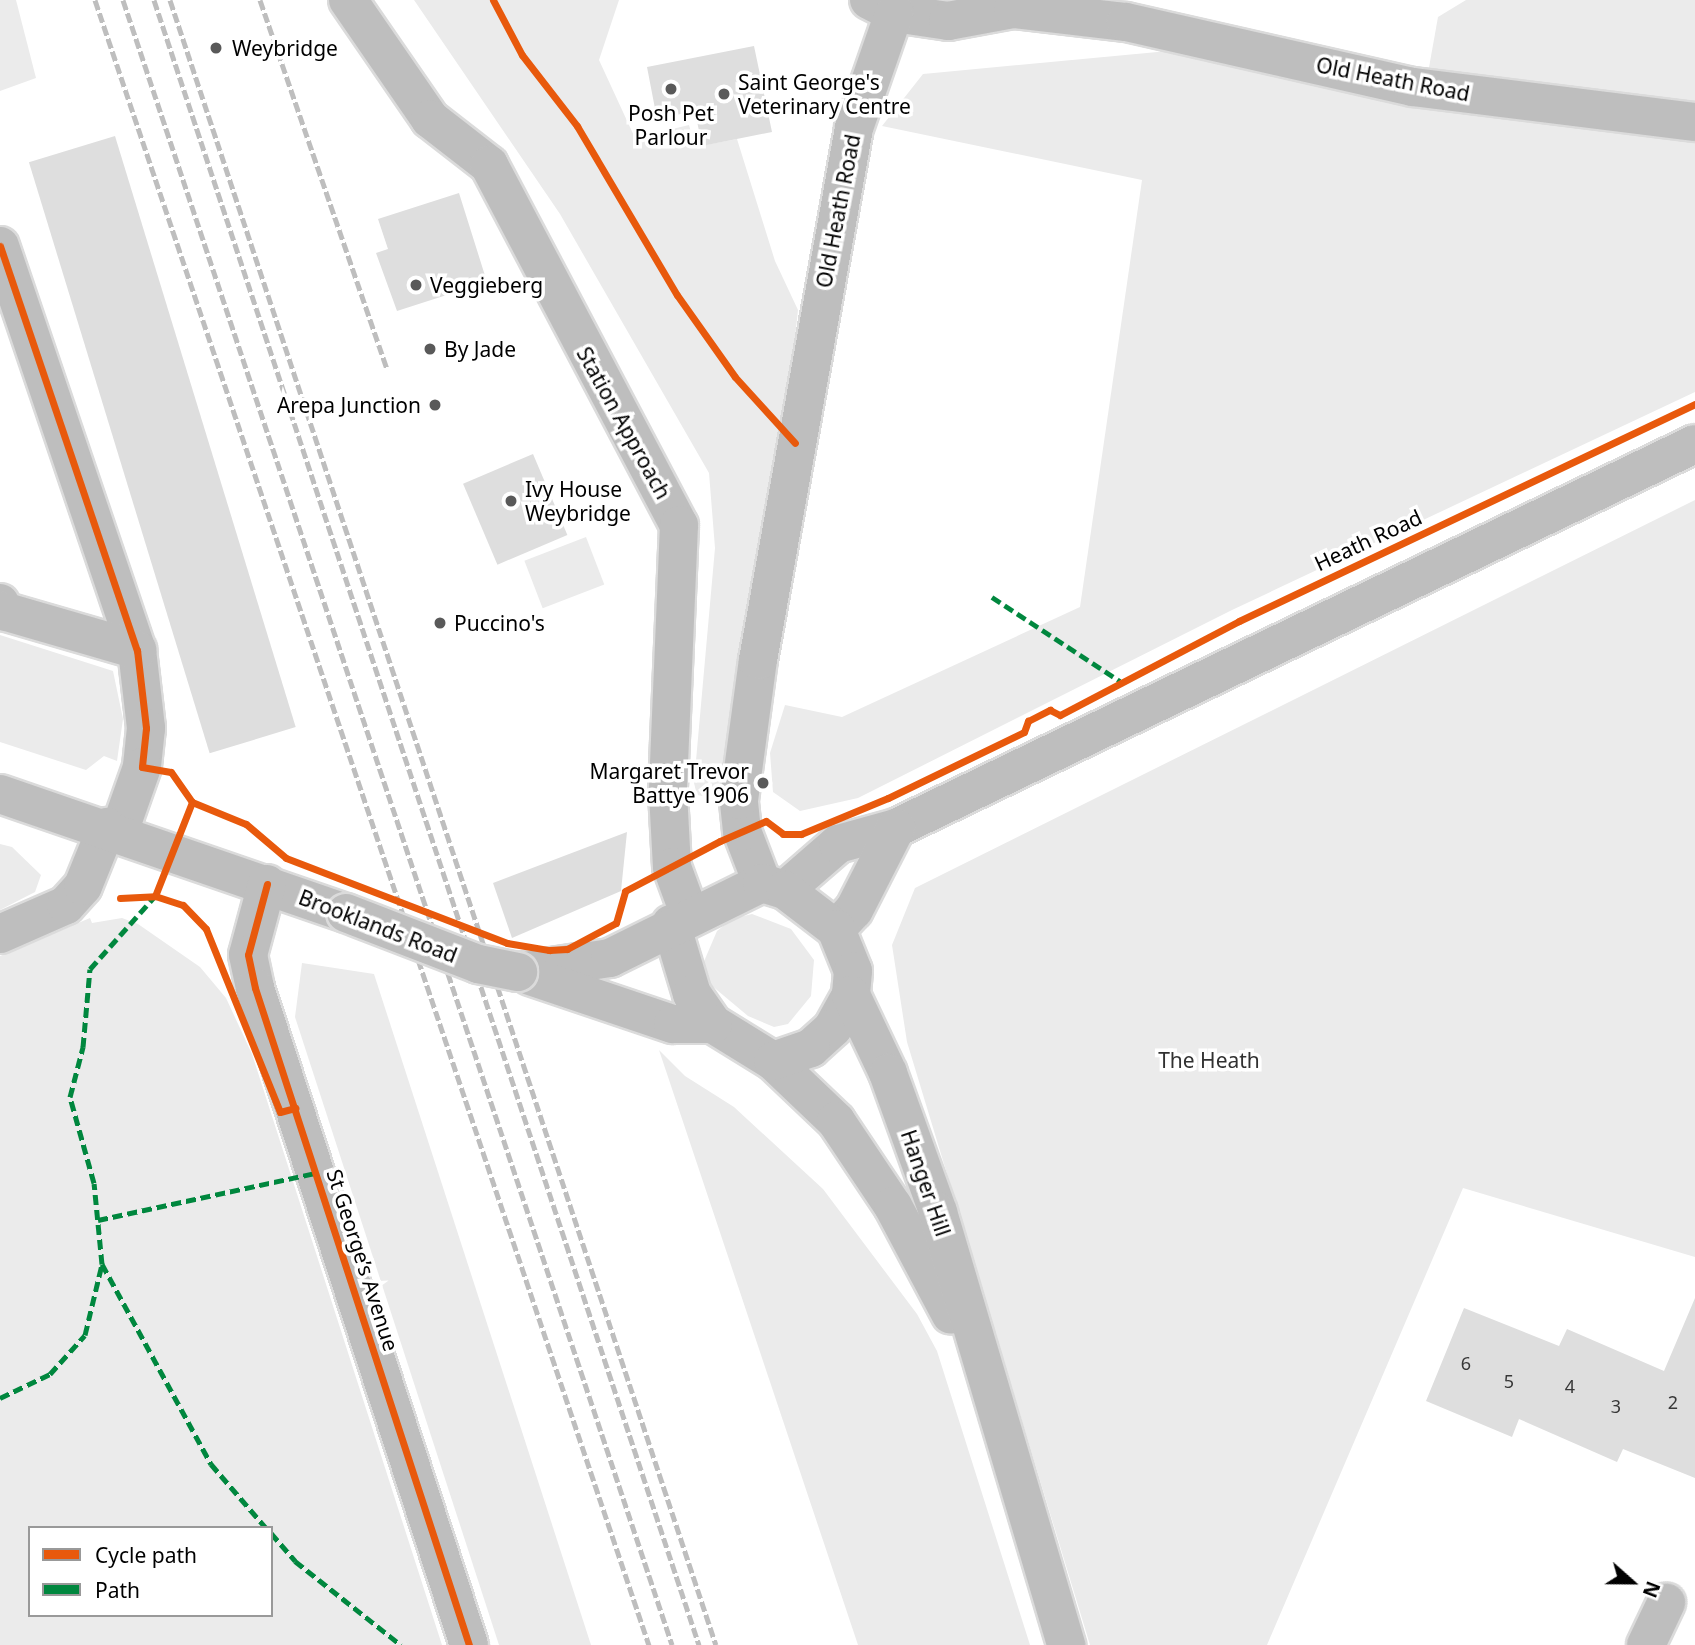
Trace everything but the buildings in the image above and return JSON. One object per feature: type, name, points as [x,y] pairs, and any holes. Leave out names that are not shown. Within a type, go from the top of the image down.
[{"type":"main road","name":"Station Approach","points":[[348,0],[430,119],[489,165],[679,525],[668,793],[672,867],[680,920]]},
{"type":"main road","name":"Old Heath Road","points":[[773,886],[742,831],[739,800],[758,660],[854,128],[884,4],[948,21],[1013,9],[1126,22],[1413,87],[1695,122]]},
{"type":"main road","points":[[0,246],[137,650],[146,728],[142,766],[113,830],[83,886],[66,905],[0,934]]},
{"type":"main road","points":[[518,972],[610,958],[680,920],[773,886],[838,844],[896,828],[1695,444]]},
{"type":"main road","points":[[0,603],[3,611],[137,650]]},
{"type":"main road","name":"Brooklands Road","points":[[0,794],[267,884],[478,964],[518,972]]},
{"type":"main road","points":[[836,929],[860,900],[896,828]]},
{"type":"main road","name":"St George’s Avenue","points":[[267,884],[248,955],[255,988],[469,1645]]},
{"type":"main road","points":[[680,920],[692,994],[713,1024],[773,1061],[811,1048],[833,1028],[851,995],[853,971],[836,929],[773,886]]},
{"type":"main road","points":[[518,972],[673,1024],[713,1024]]},
{"type":"main road","name":"Hanger Hill","points":[[851,995],[888,1073],[938,1212],[1066,1645]]},
{"type":"main road","name":"Hanger Hill","points":[[773,1061],[836,1121],[893,1206],[985,1378]]},
{"type":"main road","points":[[1646,1645],[1666,1603]]},
{"type":"green space","points":[[0,0],[16,0],[36,78],[0,91]]},
{"type":"green space","points":[[414,0],[619,0],[599,60],[635,138],[689,125],[695,147],[737,139],[775,261],[798,310],[783,449],[720,799],[697,795],[694,783],[715,548],[709,473],[560,214]]},
{"type":"green space","points":[[1466,0],[1695,0],[1695,109],[1428,73],[1438,17]]},
{"type":"green space","points":[[1168,51],[1695,137],[1695,392],[1232,610],[858,798],[800,811],[773,792],[770,753],[785,705],[842,717],[1080,607],[1142,180],[882,126],[923,74]]},
{"type":"green space","name":"The Heath","points":[[1695,500],[1695,1257],[1463,1188],[1267,1645],[1090,1645],[907,1042],[892,945],[915,888]]},
{"type":"green space","points":[[586,537],[604,585],[543,608],[524,561]]},
{"type":"green space","points":[[0,635],[113,671],[123,719],[117,761],[104,756],[86,770],[0,742]]},
{"type":"green space","points":[[0,844],[12,847],[41,875],[35,892],[0,910]]},
{"type":"green space","points":[[752,914],[791,929],[814,960],[811,996],[788,1024],[774,1027],[748,1016],[705,980],[702,966],[717,931],[732,919]]},
{"type":"green space","points":[[90,918],[92,923],[122,918],[138,924],[200,967],[226,998],[252,1054],[442,1645],[0,1645],[0,956]]},
{"type":"green space","points":[[302,963],[374,974],[591,1645],[499,1645],[295,1017]]},
{"type":"green space","points":[[659,1050],[685,1076],[734,1107],[823,1189],[917,1314],[937,1351],[1030,1645],[858,1645]]},
{"type":"railway","points":[[95,0],[649,1645]]},
{"type":"railway","points":[[123,0],[672,1645]]},
{"type":"railway","points":[[154,0],[699,1645]]},
{"type":"railway","points":[[170,0],[716,1645]]},
{"type":"railway","points":[[260,0],[387,369]]},
{"type":"marked path","points":[[992,597],[1120,681]]},
{"type":"marked path","points":[[0,1398],[50,1374],[85,1335],[102,1264],[94,1183],[70,1097],[83,1047],[90,969],[155,896]]},
{"type":"marked path","points":[[98,1220],[316,1173]]},
{"type":"marked path","points":[[102,1264],[211,1464],[264,1526]]},
{"type":"marked path","points":[[273,1535],[295,1561],[401,1645]]},
{"type":"cycle path","points":[[493,0],[522,55],[577,126],[677,295],[735,377],[795,443]]},
{"type":"cycle path","name":"Heath Road","points":[[0,246],[137,650],[146,728],[142,767],[171,772],[192,802],[246,824],[286,858],[507,943],[549,950],[567,949],[616,923],[625,891],[720,841],[766,821],[783,834],[801,834],[888,798],[1024,732],[1028,721],[1050,710],[1060,715],[1239,621],[1695,404]]},
{"type":"cycle path","points":[[155,896],[192,802]]},
{"type":"cycle path","points":[[267,884],[248,955],[255,988],[469,1645]]},
{"type":"cycle path","points":[[120,898],[155,896],[183,905],[206,929],[280,1112],[295,1108]]},
{"type":"place","name":"Weybridge","points":[[216,48]]},
{"type":"place","name":"Posh Pet Parlour","points":[[671,89]]},
{"type":"place","name":"Saint George's Veterinary Centre","points":[[724,94]]},
{"type":"place","name":"Veggieberg","points":[[416,285]]},
{"type":"place","name":"By Jade","points":[[430,349]]},
{"type":"place","name":"Arepa Junction","points":[[435,405]]},
{"type":"place","name":"Ivy House Weybridge","points":[[511,501]]},
{"type":"place","name":"Puccino's","points":[[440,623]]},
{"type":"place","name":"Margaret Trevor Battye 1906","points":[[763,783]]}]
